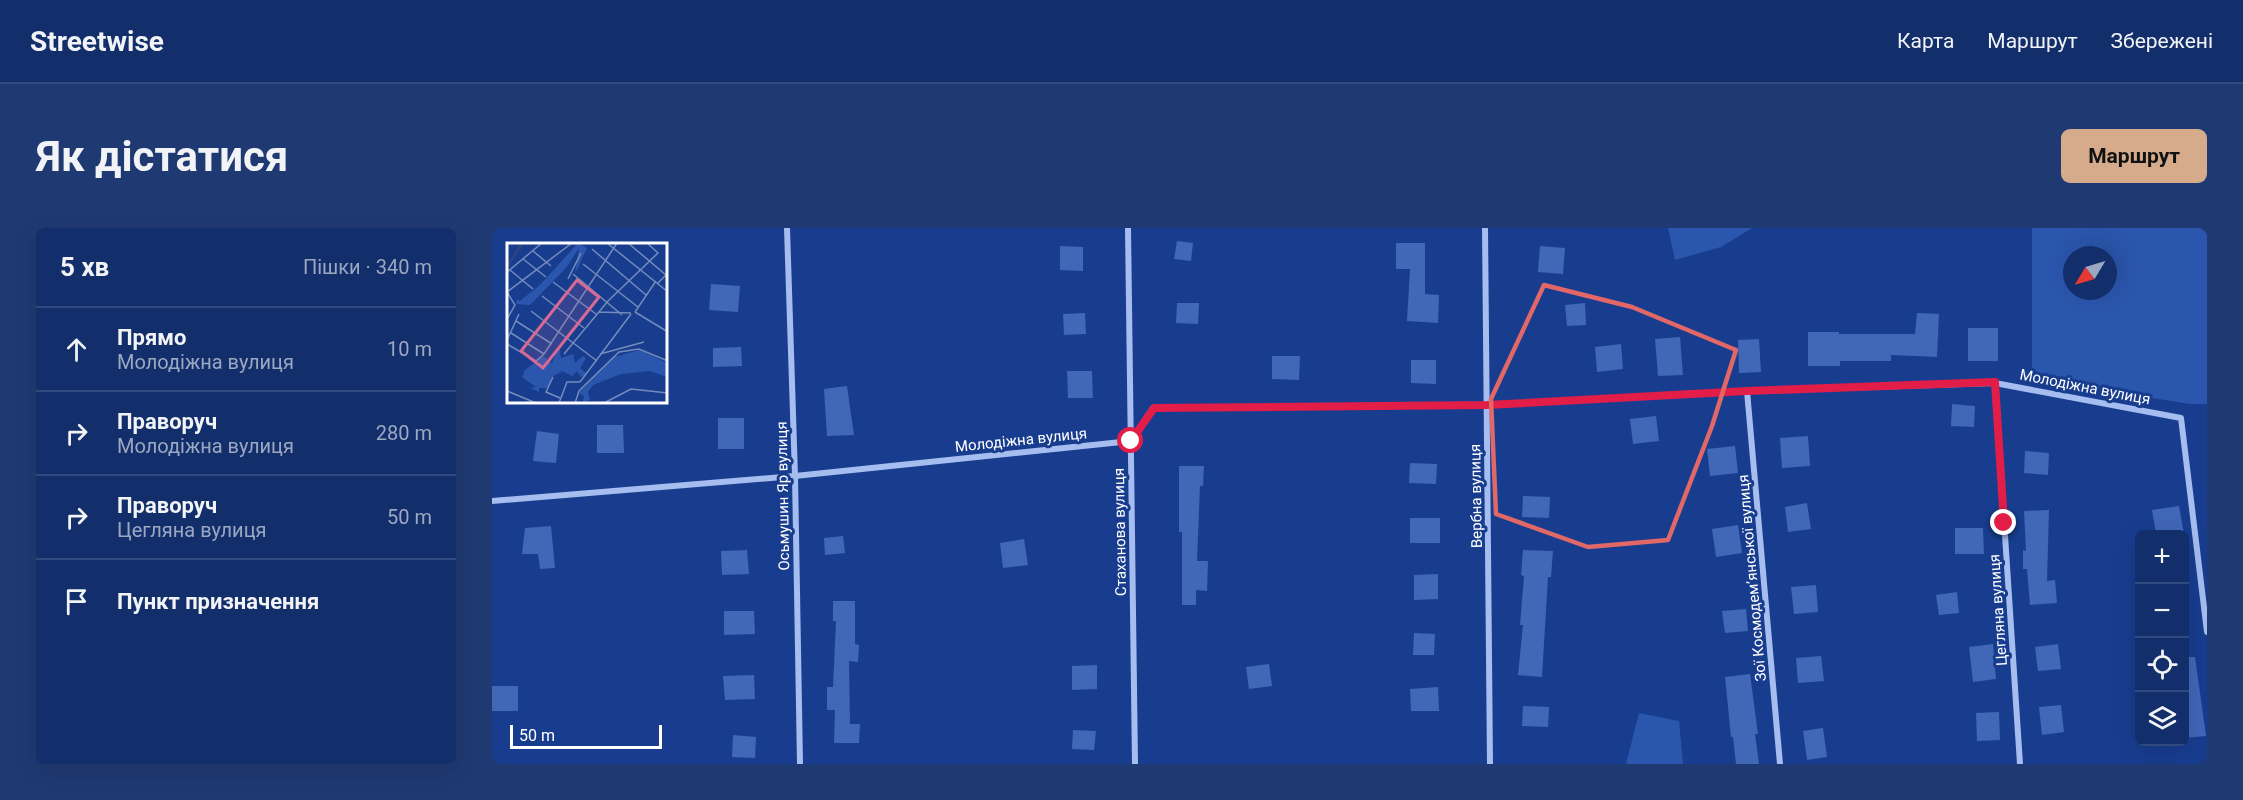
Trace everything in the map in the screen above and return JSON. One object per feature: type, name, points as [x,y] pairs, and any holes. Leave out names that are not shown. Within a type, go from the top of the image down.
[{"type":"street","name":"Осьмушин Яр вулиця","points":[[788,228],[800,764]]},
{"type":"street","name":"Стаханова вулиця","points":[[1128,228],[1135,764]]},
{"type":"street","name":"Вербна вулиця","points":[[1485,228],[1490,764]]},
{"type":"street","name":"Молодіжна вулиця","points":[[492,501],[795,476],[1131,441],[1154,408],[1487,405],[1747,391],[1995,382],[2181,418],[2207,632]]},
{"type":"street","name":"Цегляна вулиця","points":[[1995,382],[2020,764]]},
{"type":"street","name":"Зої Космодем’янської вулиця","points":[[1747,391],[1780,764]]},
{"type":"highlighted area","points":[[1544,285],[1632,307],[1736,350],[1712,426],[1668,540],[1588,547],[1496,514],[1491,399]]},
{"type":"shaded area","points":[[1668,228],[1752,228],[1721,247],[1675,260]]},
{"type":"shaded area","points":[[2032,228],[2207,228],[2207,404],[2190,404],[2046,381],[2032,368]]},
{"type":"shaded area","points":[[1639,713],[1679,721],[1683,764],[1626,764]]},
{"type":"building","points":[[1177,241],[1193,243],[1191,261],[1174,259]]},
{"type":"building","points":[[1396,243],[1425,243],[1425,294],[1439,295],[1438,323],[1407,321],[1410,269],[1396,269]]},
{"type":"building","points":[[1060,246],[1083,247],[1083,271],[1060,270]]},
{"type":"building","points":[[1540,246],[1565,248],[1563,274],[1538,272]]},
{"type":"building","points":[[711,284],[740,286],[738,312],[709,310]]},
{"type":"building","points":[[1177,303],[1199,303],[1198,324],[1176,323]]},
{"type":"building","points":[[1585,303],[1586,325],[1567,326],[1565,305]]},
{"type":"building","points":[[1085,313],[1086,334],[1064,335],[1063,314]]},
{"type":"building","points":[[1917,313],[1939,314],[1937,357],[1891,355],[1891,361],[1840,361],[1840,366],[1808,366],[1808,332],[1915,334]]},
{"type":"building","points":[[1968,328],[1998,328],[1998,361],[1968,361]]},
{"type":"building","points":[[1680,337],[1683,375],[1658,376],[1655,339]]},
{"type":"building","points":[[1759,339],[1761,372],[1739,373],[1738,340]]},
{"type":"building","points":[[1621,344],[1623,369],[1597,372],[1595,347]]},
{"type":"building","points":[[741,347],[742,366],[713,367],[713,348]]},
{"type":"building","points":[[1272,356],[1300,356],[1299,380],[1272,379]]},
{"type":"building","points":[[1411,360],[1436,360],[1436,384],[1411,383]]},
{"type":"building","points":[[1067,371],[1092,371],[1093,398],[1068,398]]},
{"type":"building","points":[[847,386],[854,435],[827,436],[824,389]]},
{"type":"building","points":[[1952,404],[1975,406],[1974,427],[1951,426]]},
{"type":"building","points":[[1656,416],[1659,441],[1633,444],[1630,419]]},
{"type":"building","points":[[718,418],[744,418],[744,449],[718,449]]},
{"type":"building","points":[[597,425],[623,425],[624,453],[597,453]]},
{"type":"building","points":[[537,431],[559,434],[556,463],[533,461]]},
{"type":"building","points":[[1808,436],[1810,466],[1782,468],[1780,438]]},
{"type":"building","points":[[1735,446],[1738,473],[1710,476],[1707,449]]},
{"type":"building","points":[[2025,451],[2049,453],[2048,475],[2024,473]]},
{"type":"building","points":[[1410,463],[1437,464],[1436,484],[1409,483]]},
{"type":"building","points":[[1179,466],[1204,466],[1203,486],[1200,486],[1197,561],[1208,561],[1207,591],[1196,590],[1196,605],[1182,605]]},
{"type":"building","points":[[1523,496],[1550,497],[1549,518],[1522,517]]},
{"type":"building","points":[[1807,503],[1811,529],[1788,532],[1785,507]]},
{"type":"building","points":[[2179,506],[2183,530],[2155,530],[2152,510]]},
{"type":"building","points":[[2049,510],[2047,581],[2055,580],[2057,603],[2030,605],[2027,569],[2023,569],[2023,550],[2026,551],[2024,511]]},
{"type":"building","points":[[1410,518],[1440,518],[1440,543],[1410,543]]},
{"type":"building","points":[[1738,525],[1742,553],[1716,557],[1712,529]]},
{"type":"building","points":[[551,526],[555,568],[540,569],[538,554],[522,554],[525,528]]},
{"type":"building","points":[[1955,528],[1983,528],[1984,554],[1955,554]]},
{"type":"building","points":[[843,536],[845,553],[825,555],[824,538]]},
{"type":"building","points":[[1024,539],[1028,565],[1003,568],[1000,543]]},
{"type":"building","points":[[747,550],[749,574],[722,575],[721,551]]},
{"type":"building","points":[[1523,550],[1553,551],[1551,577],[1548,577],[1542,677],[1518,675],[1523,625],[1520,625],[1524,576],[1521,575]]},
{"type":"building","points":[[1438,574],[1438,599],[1414,600],[1414,575]]},
{"type":"building","points":[[1816,585],[1818,612],[1794,614],[1791,587]]},
{"type":"building","points":[[1957,592],[1959,613],[1939,615],[1936,595]]},
{"type":"building","points":[[833,601],[855,601],[855,644],[859,645],[858,662],[849,661],[850,724],[860,724],[859,743],[834,743],[835,710],[827,710],[827,687],[833,687],[836,621],[833,621]]},
{"type":"building","points":[[1746,609],[1748,631],[1725,633],[1722,611]]},
{"type":"building","points":[[724,611],[754,611],[755,634],[724,635]]},
{"type":"building","points":[[1414,633],[1435,634],[1434,655],[1413,655]]},
{"type":"building","points":[[1993,644],[1996,679],[1973,682],[1969,647]]},
{"type":"building","points":[[2058,644],[2061,669],[2038,671],[2035,647]]},
{"type":"building","points":[[1821,656],[1824,681],[1798,683],[1796,658]]},
{"type":"building","points":[[2189,657],[2195,657],[2206,736],[2189,738]]},
{"type":"building","points":[[1269,664],[1272,686],[1249,689],[1246,667]]},
{"type":"building","points":[[1097,665],[1097,689],[1072,690],[1072,666]]},
{"type":"building","points":[[1750,674],[1758,734],[1755,734],[1759,764],[1736,764],[1725,677]]},
{"type":"building","points":[[754,675],[755,699],[725,700],[723,676]]},
{"type":"building","points":[[492,686],[518,686],[518,711],[492,711]]},
{"type":"building","points":[[1438,687],[1439,711],[1411,711],[1410,689]]},
{"type":"building","points":[[2061,705],[2064,732],[2042,735],[2039,707]]},
{"type":"building","points":[[1523,706],[1549,707],[1548,727],[1522,726]]},
{"type":"building","points":[[1999,712],[2000,740],[1977,741],[1976,713]]},
{"type":"building","points":[[1823,728],[1827,757],[1807,760],[1803,731]]},
{"type":"building","points":[[1073,730],[1096,731],[1094,750],[1072,749]]},
{"type":"building","points":[[733,735],[756,737],[755,758],[732,757]]},
{"type":"route","points":[[1131,441],[1154,408],[1487,405],[1747,391],[1995,382],[2004,523]]}]
